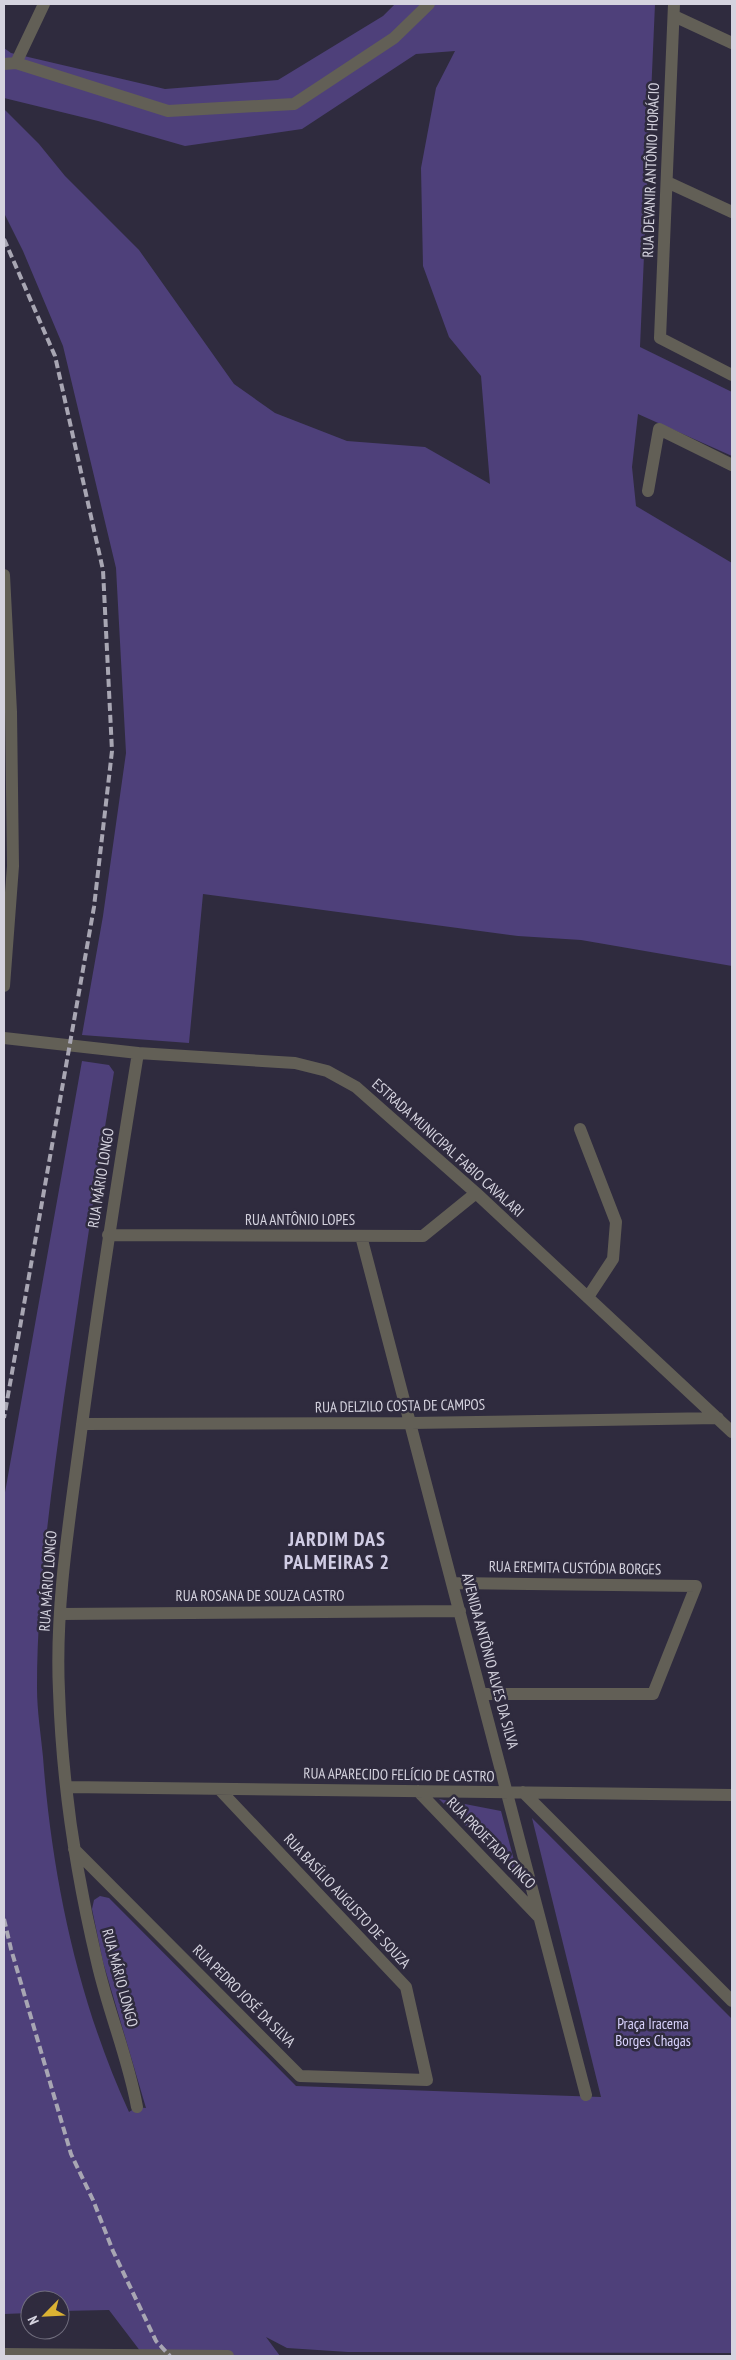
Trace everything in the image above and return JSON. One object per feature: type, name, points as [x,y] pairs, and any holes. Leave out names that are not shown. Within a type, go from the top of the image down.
[{"type":"street","points":[[44,4],[10,64],[168,111],[294,104],[394,38],[430,4]]},
{"type":"street","points":[[674,10],[732,43]]},
{"type":"street","name":"RUA DEVANIR ANTÔNIO HORÁCIO","points":[[674,10],[660,338],[732,375]]},
{"type":"street","points":[[666,182],[732,212]]},
{"type":"street","points":[[648,491],[659,429],[732,465]]},
{"type":"street","points":[[4,575],[7,712],[14,866],[4,986]]},
{"type":"street","name":"ESTRADA MUNICIPAL FABIO CAVALARI","points":[[4,1038],[138,1053],[294,1063],[327,1071],[356,1087],[476,1193],[732,1432]]},
{"type":"street","name":"RUA MÁRIO LONGO","points":[[137,2107],[133,2084],[97,1963],[74,1849],[66,1787],[58,1690],[63,1571],[108,1235],[138,1053]]},
{"type":"street","points":[[580,1129],[616,1222],[613,1259],[588,1297]]},
{"type":"street","name":"RUA ANTÔNIO LOPES","points":[[108,1235],[423,1236],[476,1193]]},
{"type":"street","name":"AVENIDA ANTÔNIO ALVES DA SILVA","points":[[361,1236],[586,2095]]},
{"type":"street","name":"RUA DELZILO COSTA DE CAMPOS","points":[[82,1424],[410,1423],[718,1418]]},
{"type":"street","name":"RUA EREMITA CUSTÓDIA BORGES","points":[[452,1583],[696,1586],[652,1694],[482,1694]]},
{"type":"street","name":"RUA ROSANA DE SOUZA CASTRO","points":[[61,1614],[460,1611]]},
{"type":"street","name":"RUA APARECIDO FELÍCIO DE CASTRO","points":[[66,1787],[731,1796]]},
{"type":"street","name":"RUA BASÍLIO AUGUSTO DE SOUZA","points":[[219,1789],[406,1987],[428,2080]]},
{"type":"street","name":"RUA PROJETADA CINCO","points":[[418,1791],[540,1918]]},
{"type":"street","points":[[523,1792],[732,2001]]},
{"type":"street","name":"RUA PEDRO JOSÉ DA SILVA","points":[[74,1849],[300,2076],[428,2080]]},
{"type":"street","points":[[4,2354],[228,2356]]},
{"type":"green space","points":[[395,4],[655,4],[640,347],[732,392],[732,456],[638,414],[632,467],[636,506],[732,563],[732,966],[581,940],[518,936],[203,894],[189,1043],[82,1035],[103,916],[126,753],[116,568],[63,346],[23,251],[4,213],[4,109],[39,144],[65,176],[139,250],[234,384],[275,413],[347,441],[425,447],[490,484],[481,376],[449,337],[423,266],[421,168],[436,88],[455,51],[416,54],[302,129],[185,146],[98,121],[4,98],[4,48],[11,53],[165,89],[278,80],[383,16]]},
{"type":"green space","name":"Praça Iracema Borges Chagas","points":[[82,1061],[109,1065],[114,1072],[76,1316],[50,1506],[39,1615],[37,1697],[53,1848],[70,1938],[95,2027],[129,2112],[137,2107],[146,2108],[103,1962],[92,1909],[94,1900],[100,1896],[109,1898],[296,2086],[601,2097],[532,1818],[732,2019],[732,2353],[348,2352],[287,2348],[266,2337],[280,2356],[144,2356],[109,2310],[70,2311],[70,2290],[20,2290],[20,2313],[4,2314],[4,1498]]},
{"type":"green space","points":[[439,1799],[501,1811],[519,1879]]},
{"type":"railway","points":[[4,239],[55,356],[103,570],[112,751],[94,907],[4,1418]]},
{"type":"railway","points":[[4,1919],[71,2154],[93,2200],[113,2251],[156,2341],[170,2356]]},
{"type":"district","name":"JARDIM DAS PALMEIRAS 2","points":[[337,1550]]}]
